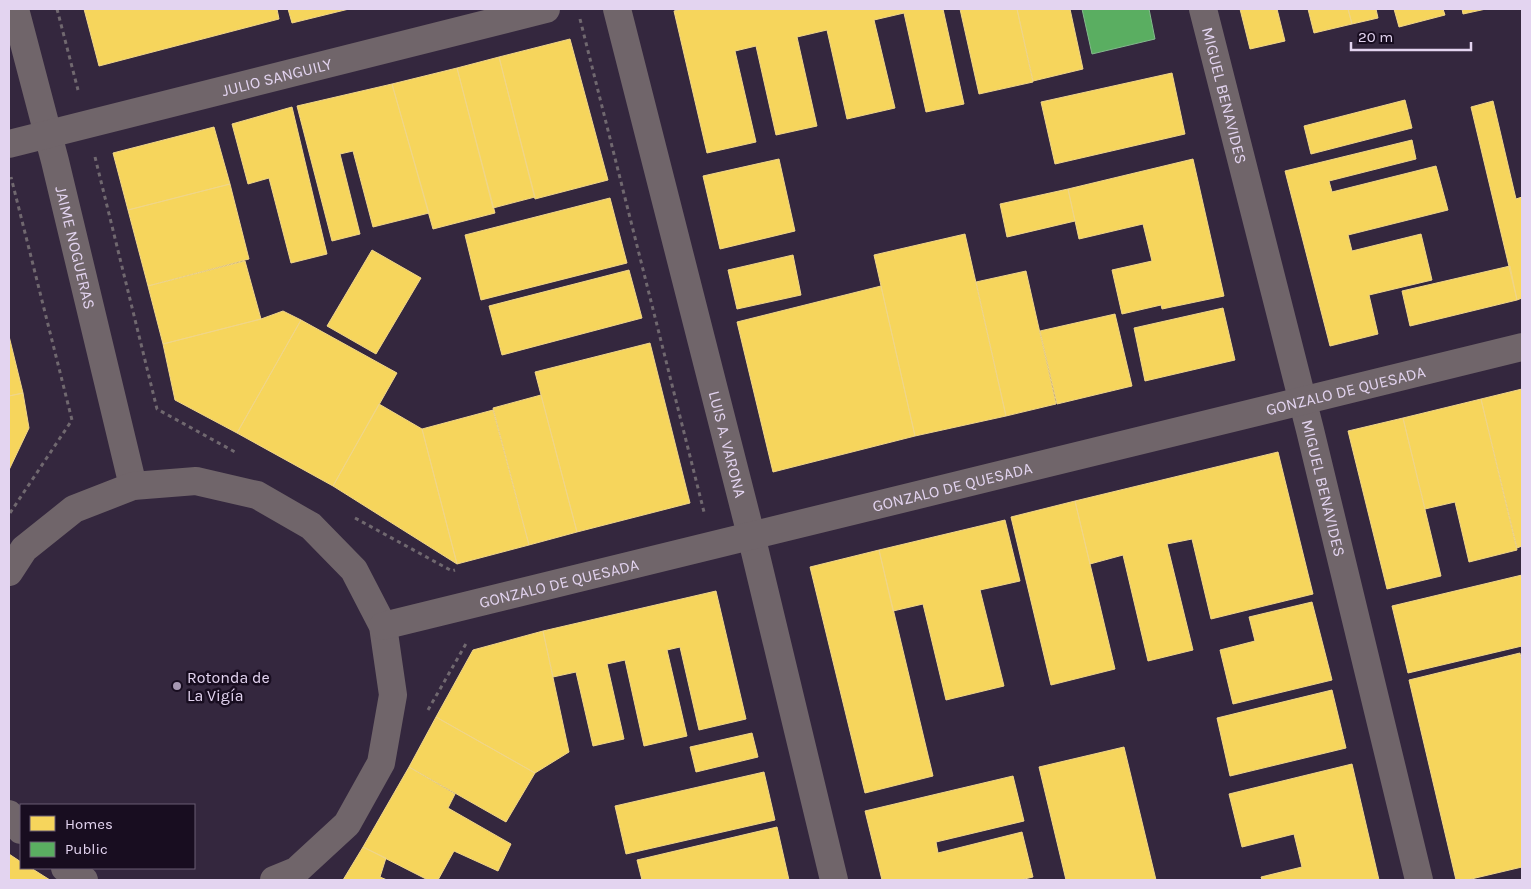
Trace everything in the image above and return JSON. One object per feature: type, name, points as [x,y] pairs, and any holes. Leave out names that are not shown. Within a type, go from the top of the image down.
[{"type":"street","name":"JAIME NOGUERAS","points":[[16,9],[134,486]]},
{"type":"street","name":"JULIO SANGUILY","points":[[9,144],[546,9]]},
{"type":"street","name":"LUIS A. VARONA","points":[[617,9],[751,535],[834,880]]},
{"type":"street","name":"MIGUEL BENAVIDES","points":[[1203,9],[1303,400],[1419,880]]},
{"type":"street","name":"GONZALO DE QUESADA","points":[[382,626],[1522,347]]},
{"type":"street","points":[[9,572],[24,550],[74,510],[134,486],[196,481],[257,495],[311,526],[354,570],[382,626],[393,694],[381,763],[347,824],[296,871],[274,880]]},
{"type":"street","points":[[9,814],[20,829]]},
{"type":"street","points":[[67,869],[84,880]]},
{"type":"path","points":[[57,9],[157,409],[235,452]]},
{"type":"path","points":[[580,18],[703,509],[714,544]]},
{"type":"path","points":[[9,516],[72,420],[10,172]]},
{"type":"path","points":[[703,509],[742,500]]},
{"type":"path","points":[[348,514],[452,571],[461,568]]},
{"type":"path","points":[[428,710],[467,642],[476,640]]},
{"type":"building: Homes","points":[[84,9],[277,9],[279,19],[99,66]]},
{"type":"building: Homes","points":[[288,9],[349,9],[292,23]]},
{"type":"building: Homes","points":[[682,9],[943,9],[964,104],[926,112],[904,13],[874,20],[895,108],[847,119],[827,30],[797,37],[817,126],[776,135],[756,46],[735,51],[756,142],[707,153],[674,11]]},
{"type":"building: Homes","points":[[960,9],[1017,9],[1033,82],[979,94]]},
{"type":"building: Homes","points":[[1017,9],[1070,9],[1083,69],[1033,81]]},
{"type":"building: Homes","points":[[1240,9],[1277,9],[1285,41],[1250,49]]},
{"type":"building: Homes","points":[[1308,9],[1348,9],[1352,24],[1314,33]]},
{"type":"building: Homes","points":[[1348,9],[1376,9],[1378,18],[1352,24]]},
{"type":"building: Homes","points":[[1394,9],[1443,9],[1445,15],[1399,27]]},
{"type":"building: Homes","points":[[1462,9],[1486,9],[1463,14]]},
{"type":"building: Homes","points":[[570,39],[608,180],[535,199],[499,57]]},
{"type":"building: Homes","points":[[499,57],[535,197],[493,208],[457,68]]},
{"type":"building: Homes","points":[[457,68],[495,213],[433,229],[392,84]]},
{"type":"building: Homes","points":[[1172,73],[1185,134],[1055,164],[1041,102]]},
{"type":"building: Homes","points":[[392,84],[429,213],[373,227],[353,151],[340,154],[360,234],[332,241],[297,106]]},
{"type":"building: Homes","points":[[1405,100],[1412,128],[1311,154],[1304,126]]},
{"type":"building: Homes","points":[[1493,101],[1516,199],[1522,197],[1522,298],[1517,300],[1471,107]]},
{"type":"building: Homes","points":[[292,107],[327,254],[291,263],[269,178],[248,184],[232,124]]},
{"type":"building: Homes","points":[[214,127],[230,184],[128,210],[113,153]]},
{"type":"building: Homes","points":[[1412,140],[1416,159],[1329,181],[1332,192],[1436,166],[1448,210],[1348,235],[1352,251],[1421,234],[1432,280],[1369,295],[1378,334],[1330,346],[1285,171]]},
{"type":"building: Homes","points":[[779,159],[795,231],[720,249],[703,176]]},
{"type":"building: Homes","points":[[1193,159],[1224,296],[1162,309],[1161,305],[1122,314],[1112,270],[1152,261],[1143,224],[1079,239],[1068,189]]},
{"type":"building: Homes","points":[[230,184],[249,259],[148,286],[128,210]]},
{"type":"building: Homes","points":[[1068,189],[1075,221],[1007,237],[1000,204]]},
{"type":"building: Homes","points":[[610,198],[627,263],[481,300],[465,235]]},
{"type":"building: Homes","points":[[965,234],[1006,416],[915,436],[874,255]]},
{"type":"building: Homes","points":[[372,250],[421,278],[376,354],[327,326]]},
{"type":"building: Homes","points":[[793,255],[801,295],[737,309],[728,270]]},
{"type":"building: Homes","points":[[245,261],[261,319],[163,344],[148,286]]},
{"type":"building: Homes","points":[[1510,266],[1517,300],[1410,326],[1402,291]]},
{"type":"building: Homes","points":[[629,270],[642,318],[502,355],[489,306]]},
{"type":"building: Homes","points":[[1026,271],[1056,404],[1006,416],[976,282]]},
{"type":"building: Homes","points":[[881,286],[915,436],[773,472],[737,322]]},
{"type":"building: Homes","points":[[1223,308],[1235,360],[1145,381],[1134,328]]},
{"type":"building: Homes","points":[[283,311],[301,320],[237,433],[175,400],[163,344],[261,319]]},
{"type":"building: Homes","points":[[1115,314],[1132,386],[1057,404],[1040,331]]},
{"type":"building: Homes","points":[[301,320],[397,373],[333,486],[237,433]]},
{"type":"building: Homes","points":[[9,336],[23,393],[9,396]]},
{"type":"building: Homes","points":[[650,343],[690,503],[577,532],[535,372]]},
{"type":"building: Homes","points":[[1522,389],[1522,546],[1517,548],[1481,399]]},
{"type":"building: Homes","points":[[23,393],[29,428],[9,470],[9,396]]},
{"type":"building: Homes","points":[[541,395],[577,532],[529,545],[493,408]]},
{"type":"building: Homes","points":[[1481,399],[1517,550],[1469,562],[1455,502],[1425,509],[1403,418]]},
{"type":"building: Homes","points":[[379,404],[422,429],[457,564],[333,486]]},
{"type":"building: Homes","points":[[493,410],[529,545],[457,564],[422,429]]},
{"type":"building: Homes","points":[[1403,418],[1441,576],[1387,589],[1348,431]]},
{"type":"building: Homes","points":[[1278,452],[1313,594],[1211,619],[1192,539],[1167,544],[1193,650],[1148,661],[1123,555],[1090,564],[1075,501]]},
{"type":"building: Homes","points":[[1075,501],[1115,669],[1051,685],[1011,517]]},
{"type":"building: Homes","points":[[1005,520],[1020,581],[980,590],[1004,686],[946,700],[923,604],[893,611],[879,550]]},
{"type":"building: Homes","points":[[879,550],[933,776],[865,793],[810,567]]},
{"type":"building: Homes","points":[[1522,575],[1522,646],[1408,673],[1392,606]]},
{"type":"building: Homes","points":[[716,591],[746,719],[699,730],[680,647],[667,650],[687,736],[644,746],[625,660],[607,664],[624,739],[593,746],[576,672],[553,677],[543,631]]},
{"type":"building: Homes","points":[[1312,602],[1332,680],[1233,704],[1220,650],[1255,641],[1249,617]]},
{"type":"building: Homes","points":[[543,631],[569,752],[535,773],[436,717],[473,650]]},
{"type":"building: Homes","points":[[1520,653],[1522,663],[1522,867],[1467,880],[1456,880],[1409,680]]},
{"type":"building: Homes","points":[[1332,690],[1346,748],[1230,776],[1217,718]]},
{"type":"building: Homes","points":[[436,717],[535,773],[506,822],[409,767]]},
{"type":"building: Homes","points":[[752,733],[758,757],[696,772],[690,747]]},
{"type":"building: Homes","points":[[1124,747],[1156,880],[1066,880],[1039,767]]},
{"type":"building: Homes","points":[[1352,764],[1379,880],[1262,880],[1261,877],[1302,867],[1294,834],[1242,847],[1229,794]]},
{"type":"building: Homes","points":[[409,767],[455,794],[448,808],[511,844],[498,871],[454,851],[438,880],[428,880],[363,847]]},
{"type":"building: Homes","points":[[764,772],[775,820],[626,854],[615,806]]},
{"type":"building: Homes","points":[[1013,776],[1024,821],[936,842],[938,853],[1022,832],[1033,877],[1020,880],[882,880],[865,811]]},
{"type":"building: Homes","points":[[777,827],[789,880],[642,880],[637,860]]},
{"type":"building: Homes","points":[[363,847],[386,858],[380,877],[387,880],[343,880]]},
{"type":"building: Homes","points":[[9,854],[20,861],[20,869],[33,869],[50,880],[9,880]]},
{"type":"building: Public","points":[[1082,9],[1149,9],[1155,39],[1092,54]]},
{"type":"place","name":"Rotonda de La Vigía","points":[[177,686]]}]
